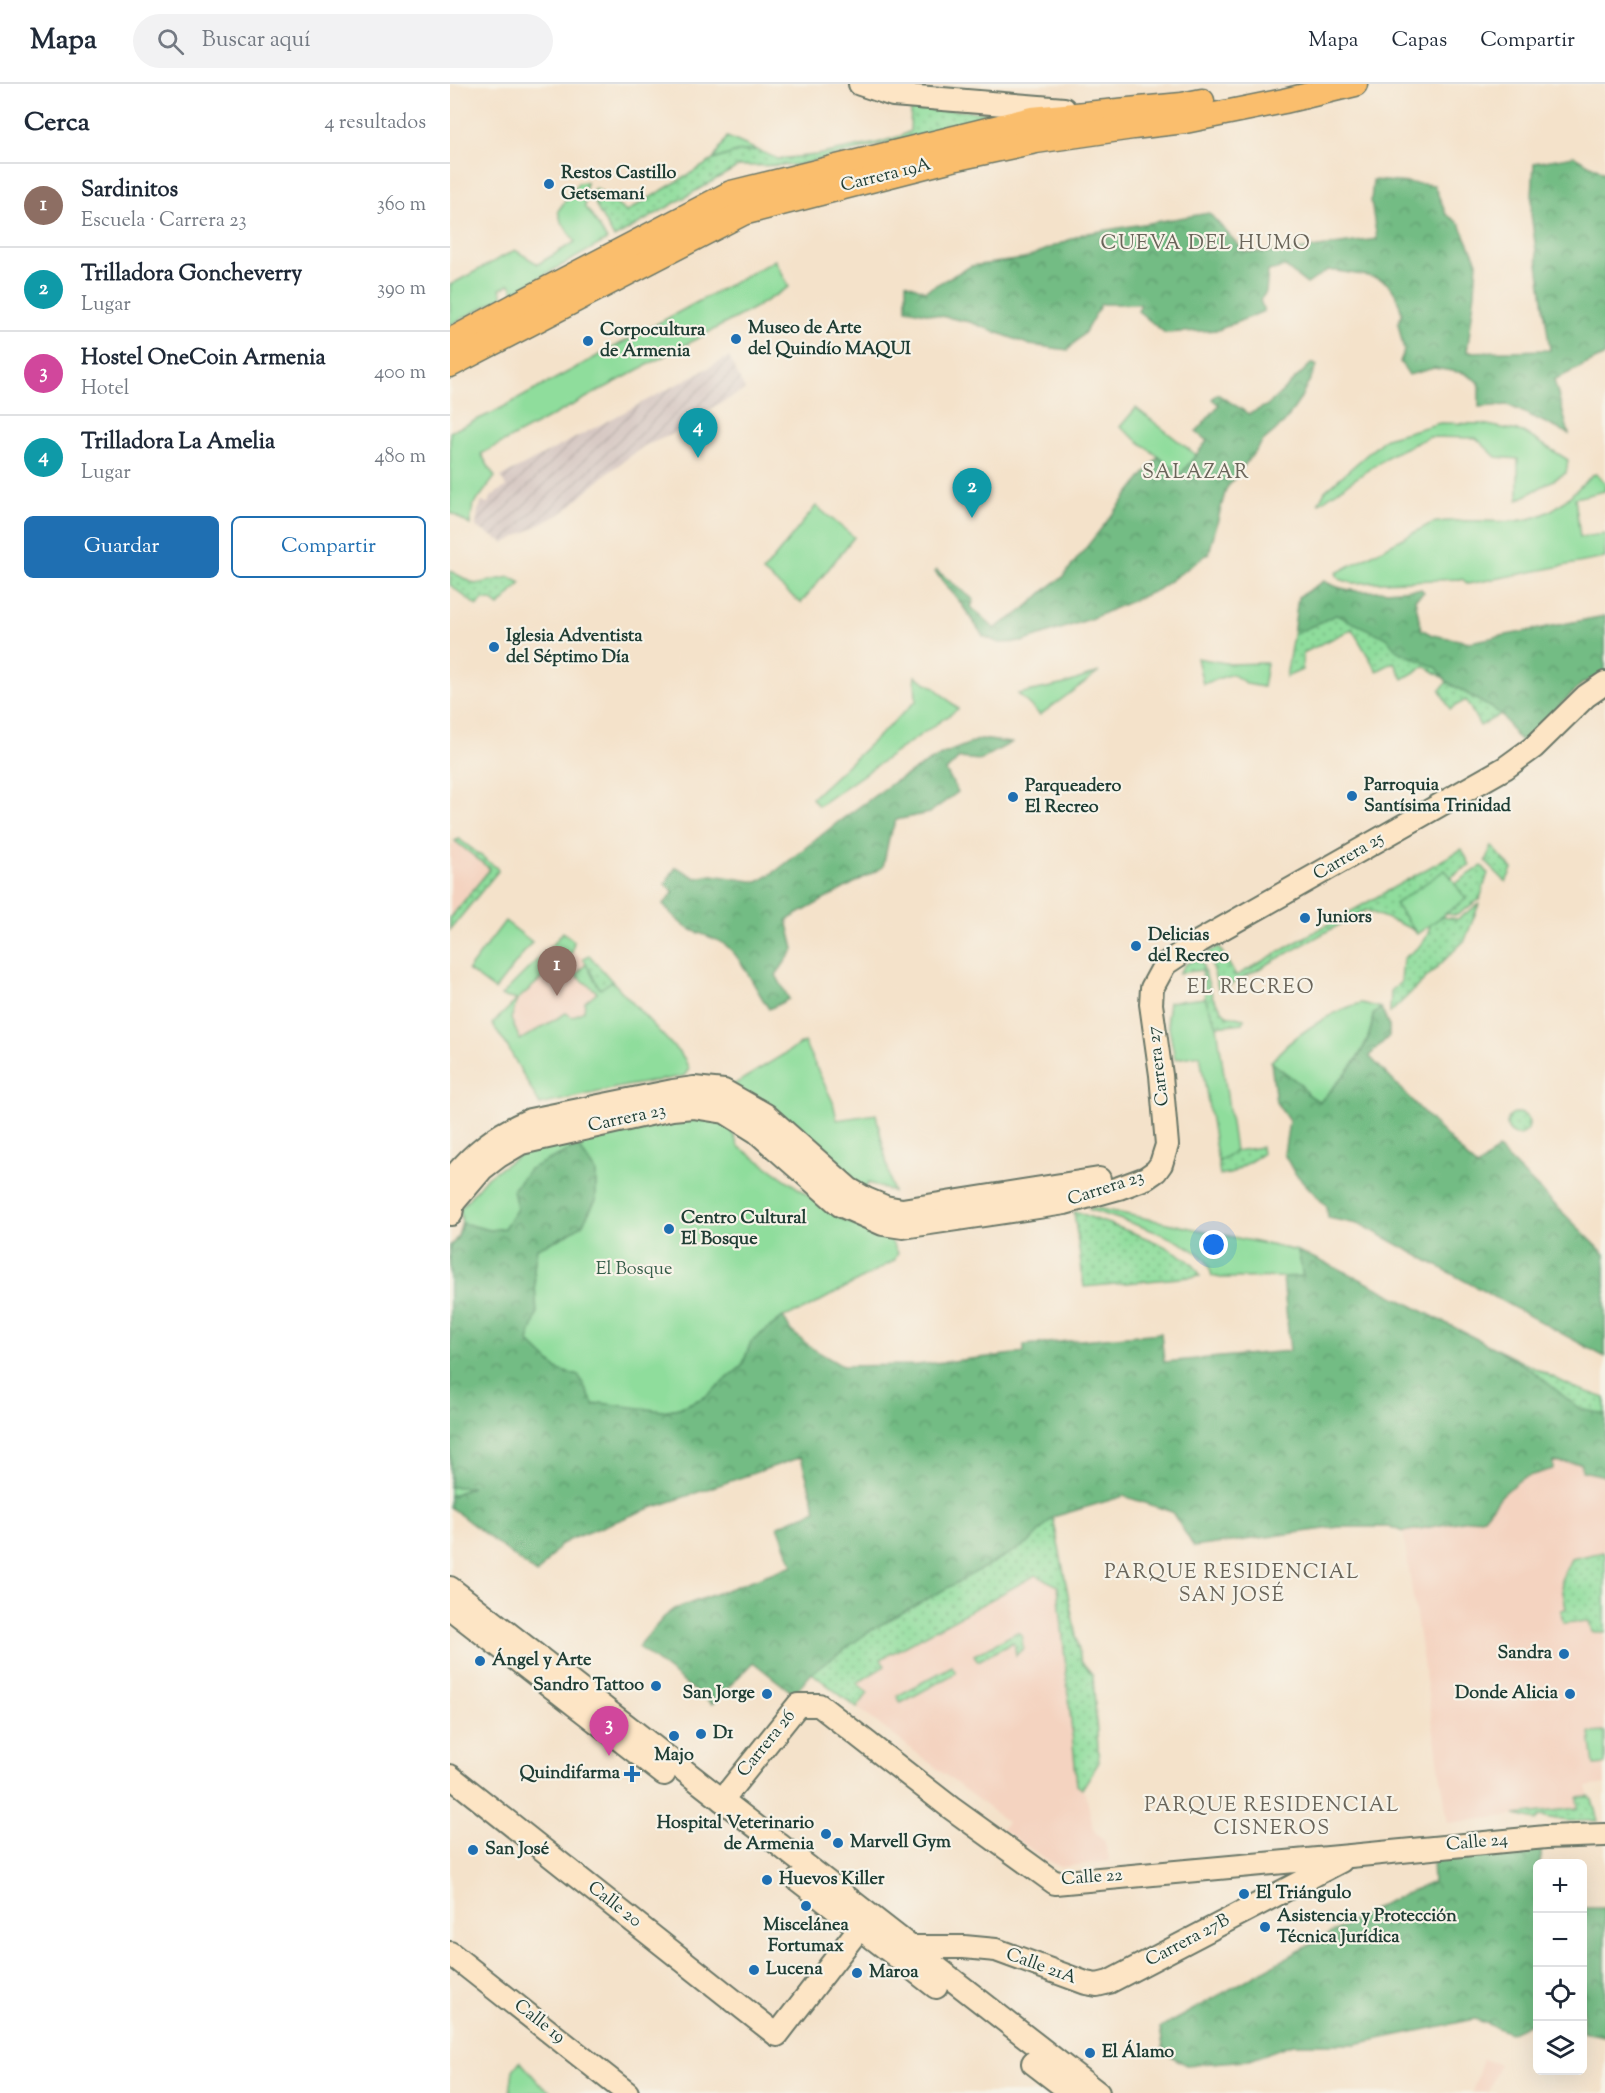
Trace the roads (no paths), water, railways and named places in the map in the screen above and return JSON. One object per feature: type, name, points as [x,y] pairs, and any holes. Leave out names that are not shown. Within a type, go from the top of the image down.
[{"type":"main road","name":"Carrera 19A","points":[[450,341],[731,193],[1032,120],[1182,105],[1283,84]]},
{"type":"main road","name":"Carrera 19A","points":[[450,365],[743,213],[957,158],[1013,146],[1133,127],[1185,122],[1354,84]]},
{"type":"street","points":[[860,84],[893,94],[1099,112]]},
{"type":"street","name":"Carrera 25","points":[[1152,988],[1165,964],[1200,941],[1505,768],[1534,747],[1586,696],[1605,683]]},
{"type":"street","name":"Carrera 27","points":[[1152,988],[1151,1004],[1161,1075],[1167,1145]]},
{"type":"street","name":"Carrera 23","points":[[450,1181],[488,1142],[530,1120],[694,1088],[724,1092],[766,1115],[849,1189],[876,1203],[902,1210],[1078,1184],[1123,1174],[1156,1158],[1167,1145]]},
{"type":"street","name":"Carrera 23","points":[[450,1213],[453,1203],[482,1169],[522,1143],[693,1107],[725,1112],[750,1127],[840,1205],[883,1224],[903,1227],[1065,1203],[1119,1188],[1146,1178],[1156,1171],[1161,1164],[1167,1145]]},
{"type":"street","points":[[450,1213],[452,1224],[450,1231]]},
{"type":"street","points":[[450,1588],[722,1800],[864,1922],[1072,2093]]},
{"type":"street","points":[[450,1608],[864,1922],[910,1947],[1098,2093]]},
{"type":"street","name":"Carrera 26","points":[[722,1800],[798,1705],[819,1705]]},
{"type":"street","name":"Calle 22","points":[[819,1705],[909,1777],[1055,1883],[1350,1857]]},
{"type":"street","name":"Calle 20","points":[[450,1776],[777,2035],[864,1922]]},
{"type":"street","name":"Calle 24","points":[[1350,1857],[1534,1838],[1605,1835]]},
{"type":"street","name":"Carrera 27B","points":[[1086,1983],[1097,1985],[1109,1982],[1350,1857]]},
{"type":"street","name":"Calle 21A","points":[[910,1947],[964,1947],[996,1950],[1086,1983]]},
{"type":"street","name":"Calle 19","points":[[450,1953],[627,2093]]},
{"type":"place","name":"Restos Castillo Getsemaní","points":[[549,184]]},
{"type":"place","name":"Museo de Arte del Quindío MAQUI","points":[[736,339]]},
{"type":"place","name":"Corpocultura de Armenia","points":[[588,341]]},
{"type":"place","name":"Trilladora La Amelia","points":[[698,458]]},
{"type":"place","name":"Trilladora Goncheverry","points":[[972,518]]},
{"type":"place","name":"Iglesia Adventista del Séptimo Día","points":[[494,647]]},
{"type":"place","name":"Parroquia Santísima Trinidad","points":[[1352,796]]},
{"type":"place","name":"Parqueadero El Recreo","points":[[1013,797]]},
{"type":"place","name":"Juniors","points":[[1305,918]]},
{"type":"place","name":"Delicias del Recreo","points":[[1136,946]]},
{"type":"place","name":"Sardinitos","points":[[557,996]]},
{"type":"place","name":"Centro Cultural El Bosque","points":[[669,1229]]},
{"type":"place","name":"Sandra","points":[[1564,1654]]},
{"type":"place","name":"Ángel y Arte","points":[[480,1661]]},
{"type":"place","name":"Sandro Tattoo","points":[[656,1686]]},
{"type":"place","name":"San Jorge","points":[[767,1694]]},
{"type":"place","name":"Donde Alicia","points":[[1570,1694]]},
{"type":"place","name":"D1","points":[[701,1734]]},
{"type":"place","name":"Majo","points":[[674,1736]]},
{"type":"place","name":"Hostel OneCoin Armenia","points":[[609,1756]]},
{"type":"place","name":"Quindifarma","points":[[632,1774]]},
{"type":"place","name":"Hospital Veterinario de Armenia","points":[[826,1834]]},
{"type":"place","name":"Marvell Gym","points":[[838,1843]]},
{"type":"place","name":"San José","points":[[473,1850]]},
{"type":"place","name":"Huevos Killer","points":[[767,1880]]},
{"type":"place","name":"El Triángulo","points":[[1244,1894]]},
{"type":"place","name":"Miscelánea Fortumax","points":[[806,1906]]},
{"type":"place","name":"Asistencia y Protección Técnica Jurídica","points":[[1265,1927]]},
{"type":"place","name":"Lucena","points":[[754,1970]]},
{"type":"place","name":"Maroa","points":[[857,1973]]},
{"type":"place","name":"El Álamo","points":[[1090,2053]]},
{"type":"district","name":"CUEVA DEL HUMO","points":[[1206,244]]},
{"type":"district","name":"SALAZAR","points":[[1196,473]]},
{"type":"district","name":"EL RECREO","points":[[1251,988]]},
{"type":"district","name":"PARQUE RESIDENCIAL SAN JOSÉ","points":[[1232,1584]]},
{"type":"district","name":"PARQUE RESIDENCIAL CISNEROS","points":[[1272,1818]]},
{"type":"park label","name":"El Bosque","points":[[634,1270]]}]
